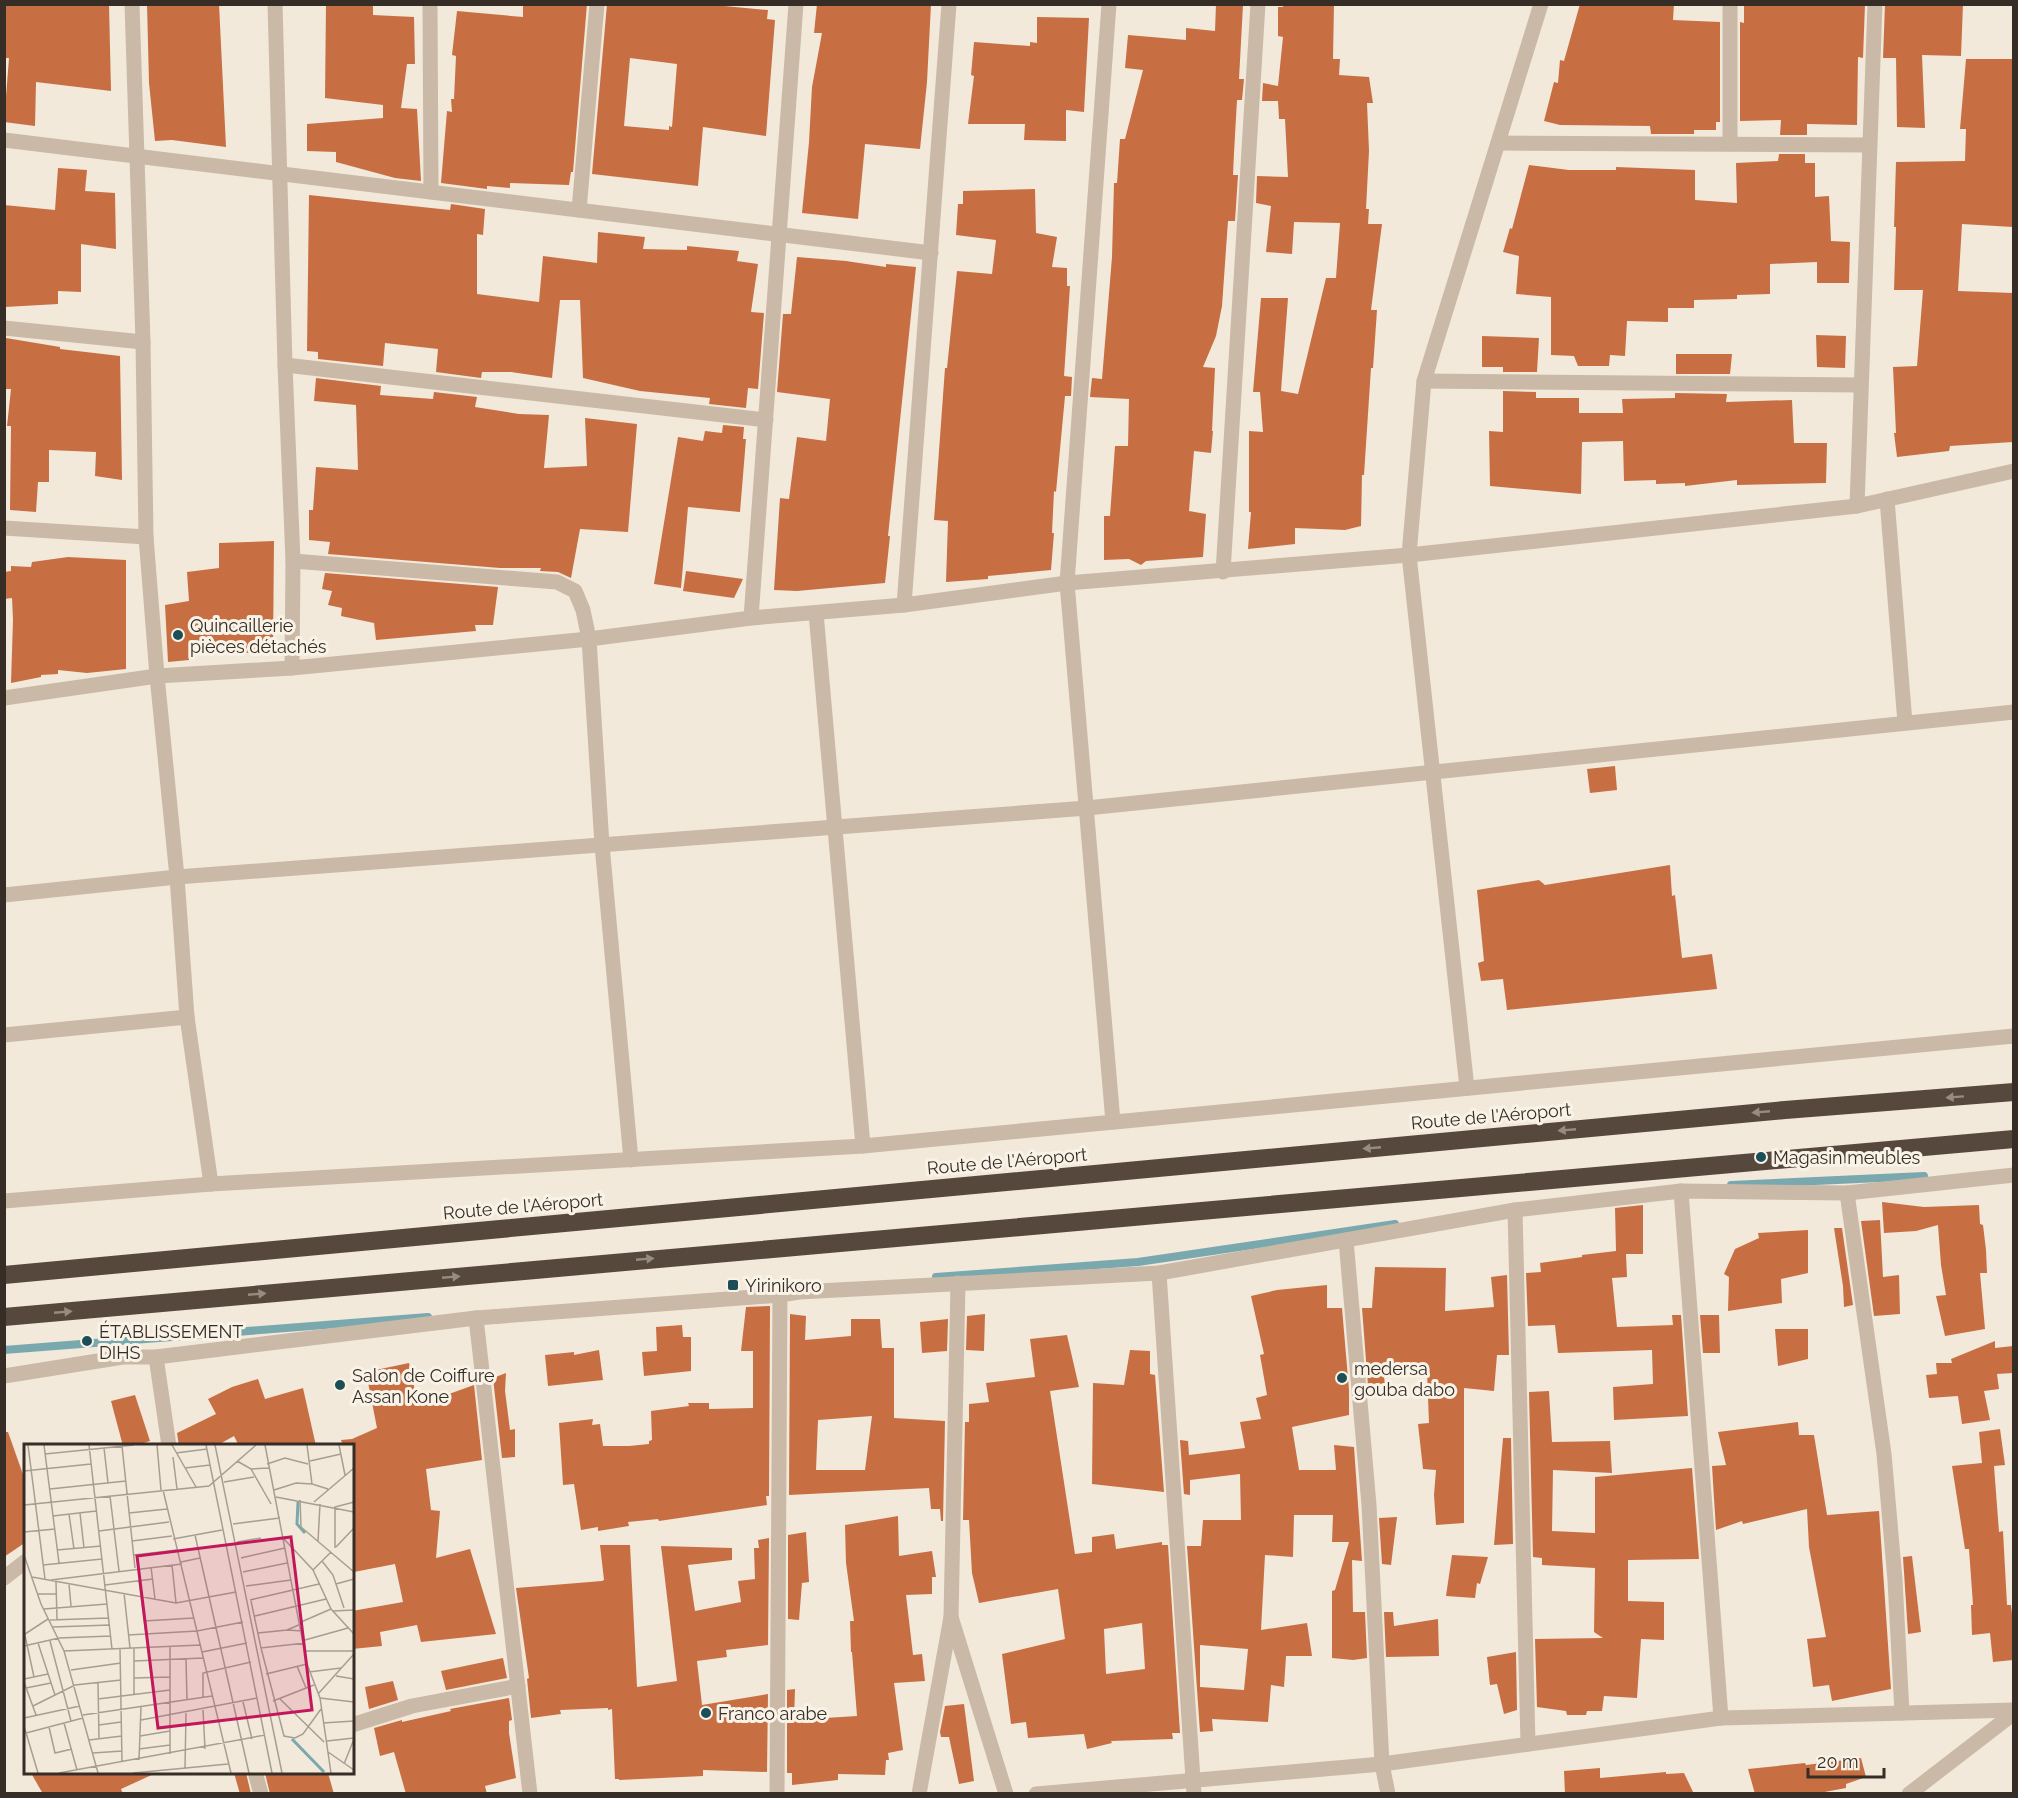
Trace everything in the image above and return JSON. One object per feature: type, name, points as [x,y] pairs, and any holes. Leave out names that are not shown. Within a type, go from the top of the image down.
[{"type":"highway","name":"Route de l'Aéroport","points":[[4,1275],[1785,1110],[2013,1092]]},
{"type":"highway","points":[[4,1317],[2013,1139]]},
{"type":"street","points":[[132,4],[143,342],[146,537],[177,878],[187,1017],[211,1184]]},
{"type":"street","points":[[275,4],[293,561],[292,668]]},
{"type":"street","points":[[429,4],[431,192]]},
{"type":"street","points":[[579,210],[597,4]]},
{"type":"street","points":[[751,618],[796,4]]},
{"type":"street","points":[[904,605],[949,4]]},
{"type":"street","points":[[1108,4],[1067,583],[1113,1122]]},
{"type":"street","points":[[1222,572],[1258,4]]},
{"type":"street","points":[[1467,1088],[1409,555],[1424,381],[1541,4]]},
{"type":"street","points":[[1730,4],[1730,144]]},
{"type":"street","points":[[1857,506],[1875,4]]},
{"type":"street","points":[[4,140],[931,252]]},
{"type":"street","points":[[1498,143],[1869,144]]},
{"type":"street","points":[[4,328],[143,342]]},
{"type":"street","points":[[285,364],[766,420]]},
{"type":"street","points":[[1424,381],[1860,385]]},
{"type":"street","points":[[4,698],[157,676],[292,668],[589,639],[751,618],[904,605],[1067,583],[1409,555],[1857,506],[2013,471]]},
{"type":"street","points":[[1887,499],[1905,723]]},
{"type":"street","points":[[4,528],[146,537]]},
{"type":"street","points":[[293,561],[556,582],[575,591],[584,610],[589,639],[602,845],[631,1160]]},
{"type":"street","points":[[816,613],[863,1146]]},
{"type":"street","points":[[4,895],[177,878],[1087,808],[2013,712]]},
{"type":"street","points":[[4,1035],[187,1017]]},
{"type":"street","points":[[4,1201],[211,1184],[863,1146],[2013,1036]]},
{"type":"street","points":[[4,1376],[123,1357],[156,1357],[476,1318],[799,1292],[1159,1273],[1515,1210],[1681,1191],[1847,1193],[2013,1175]]},
{"type":"street","points":[[1681,1191],[1721,1718]]},
{"type":"street","points":[[1847,1193],[1884,1454],[1895,1580],[1902,1713]]},
{"type":"street","points":[[1515,1210],[1528,1744]]},
{"type":"street","points":[[1346,1240],[1370,1505],[1382,1764],[1388,1794]]},
{"type":"street","points":[[1159,1273],[1192,1788]]},
{"type":"street","points":[[919,1794],[951,1617],[958,1283]]},
{"type":"street","points":[[777,1794],[780,1295]]},
{"type":"street","points":[[476,1318],[530,1794]]},
{"type":"street","points":[[156,1357],[169,1444]]},
{"type":"street","points":[[4,1578],[24,1563]]},
{"type":"street","points":[[951,1617],[1006,1794]]},
{"type":"street","points":[[354,1724],[412,1706],[518,1686]]},
{"type":"street","points":[[1036,1794],[1192,1788],[1721,1718],[2013,1711]]},
{"type":"street","points":[[1909,1794],[2013,1711]]},
{"type":"street","points":[[255,1774],[261,1794]]},
{"type":"building","points":[[4,4],[109,4],[111,91],[36,82],[35,126],[4,122],[9,58],[4,58]]},
{"type":"building","points":[[147,4],[219,4],[226,147],[172,140],[155,141],[149,83]]},
{"type":"building","points":[[326,4],[373,4],[373,15],[414,17],[415,64],[407,64],[401,108],[417,109],[421,181],[395,178],[336,162],[336,152],[307,151],[307,124],[383,118],[383,105],[325,98]]},
{"type":"building","points":[[523,4],[587,4],[573,172],[571,172],[569,185],[510,183],[510,188],[487,186],[487,189],[441,183],[447,111],[452,112],[451,99],[454,99],[456,56],[452,55],[457,11],[523,17]]},
{"type":"building","points":[[607,4],[703,4],[768,10],[767,19],[775,20],[766,136],[703,127],[698,186],[592,174]],"holes":[[[630,58],[677,64],[672,127],[669,126],[669,130],[624,126]]]},
{"type":"building","points":[[817,4],[931,4],[927,82],[920,149],[865,144],[858,219],[802,213],[812,87],[822,33],[814,33]]},
{"type":"building","points":[[1216,4],[1243,5],[1239,79],[1244,79],[1242,100],[1237,100],[1233,175],[1238,175],[1235,221],[1228,221],[1222,306],[1216,336],[1203,367],[1215,368],[1211,453],[1194,451],[1189,511],[1206,514],[1203,557],[1146,561],[1141,565],[1129,559],[1104,560],[1104,516],[1110,516],[1115,446],[1128,446],[1129,399],[1090,397],[1092,378],[1102,379],[1112,257],[1114,183],[1117,183],[1120,139],[1125,139],[1143,70],[1125,68],[1128,35],[1186,40],[1186,28],[1215,31]]},
{"type":"building","points":[[1334,4],[1333,59],[1340,59],[1339,75],[1369,77],[1373,103],[1367,103],[1369,151],[1366,209],[1369,209],[1368,224],[1382,224],[1371,310],[1377,310],[1364,475],[1362,475],[1361,526],[1345,530],[1295,528],[1295,544],[1248,549],[1251,512],[1249,512],[1249,431],[1263,432],[1260,392],[1253,392],[1261,298],[1288,298],[1281,391],[1298,394],[1326,278],[1336,278],[1340,223],[1294,222],[1292,254],[1266,252],[1271,206],[1256,203],[1257,176],[1288,177],[1285,119],[1279,119],[1278,101],[1262,101],[1263,83],[1278,86],[1283,37],[1278,36],[1278,7]]},
{"type":"building","points":[[1580,4],[1674,4],[1673,20],[1720,22],[1720,122],[1716,122],[1716,130],[1694,130],[1694,134],[1651,134],[1650,126],[1560,125],[1544,121],[1554,82],[1558,83],[1560,60],[1564,61]]},
{"type":"building","points":[[1744,4],[1865,4],[1863,58],[1858,57],[1857,125],[1807,124],[1807,135],[1780,135],[1781,120],[1740,121],[1740,22],[1744,23]]},
{"type":"building","points":[[1885,4],[1963,4],[1961,56],[1922,55],[1925,128],[1897,127],[1896,58],[1883,58]]},
{"type":"building","points":[[1037,17],[1089,18],[1084,112],[1066,110],[1066,141],[1024,140],[1025,124],[968,124],[974,76],[971,75],[974,42],[1030,46],[1030,42],[1037,43]]},
{"type":"building","points":[[1966,59],[2013,59],[2013,227],[1962,224],[1958,291],[2013,293],[2013,442],[1950,446],[1949,451],[1897,457],[1894,433],[1896,433],[1893,367],[1917,366],[1923,290],[1894,290],[1896,162],[1965,161],[1966,129],[1960,129]]},
{"type":"building","points":[[1779,154],[1805,154],[1805,163],[1815,163],[1815,197],[1829,196],[1831,241],[1850,242],[1849,283],[1817,283],[1817,262],[1770,264],[1770,294],[1737,295],[1737,299],[1694,300],[1694,308],[1668,308],[1668,322],[1627,321],[1625,356],[1610,355],[1609,366],[1578,366],[1574,356],[1551,355],[1551,297],[1516,294],[1519,256],[1503,252],[1510,228],[1512,229],[1529,165],[1569,170],[1616,170],[1616,167],[1695,170],[1695,200],[1737,203],[1736,163],[1778,161]]},
{"type":"building","points":[[58,168],[87,170],[85,191],[115,193],[116,249],[81,244],[81,292],[58,291],[58,304],[5,307],[4,205],[55,210]]},
{"type":"building","points":[[1035,189],[1036,233],[1057,237],[1052,267],[1067,268],[1067,286],[1070,286],[1064,376],[1072,377],[1071,396],[1065,396],[1056,492],[1054,491],[1051,570],[946,582],[948,521],[934,520],[945,368],[947,368],[957,271],[992,274],[996,240],[956,235],[958,204],[963,204],[963,191]]},
{"type":"building","points":[[309,195],[450,210],[451,204],[485,209],[483,235],[477,234],[477,294],[539,302],[543,256],[597,263],[598,232],[645,237],[643,249],[687,250],[687,246],[739,251],[737,261],[758,264],[751,312],[764,313],[758,389],[748,388],[746,408],[709,404],[710,398],[640,391],[583,378],[580,300],[560,300],[552,378],[511,372],[482,372],[481,378],[436,372],[438,349],[385,343],[383,366],[318,359],[318,352],[307,351]]},
{"type":"building","points":[[797,257],[886,267],[886,264],[916,267],[885,583],[797,591],[774,590],[780,498],[789,499],[797,437],[826,441],[830,399],[777,392],[783,314],[791,314]]},
{"type":"building","points":[[1816,335],[1846,336],[1845,368],[1817,367]]},
{"type":"building","points":[[1482,336],[1539,338],[1537,372],[1503,372],[1503,367],[1482,367]]},
{"type":"building","points":[[6,338],[60,347],[60,349],[120,356],[122,480],[95,476],[96,452],[49,450],[49,482],[38,482],[36,512],[10,510],[11,426],[7,426],[11,389],[6,389]]},
{"type":"building","points":[[1676,354],[1732,354],[1730,374],[1676,374]]},
{"type":"building","points":[[316,378],[381,386],[380,395],[433,399],[434,392],[477,397],[475,407],[519,414],[549,415],[544,468],[587,466],[585,418],[637,424],[628,532],[580,529],[571,578],[558,572],[540,571],[541,568],[500,568],[328,554],[330,542],[309,540],[309,510],[313,510],[316,467],[358,470],[356,405],[314,401]]},
{"type":"building","points":[[1503,391],[1536,392],[1536,398],[1579,398],[1579,413],[1623,413],[1622,399],[1675,398],[1675,393],[1727,394],[1726,402],[1792,400],[1794,443],[1827,443],[1826,483],[1737,485],[1737,480],[1685,486],[1685,483],[1656,484],[1656,480],[1624,481],[1623,441],[1582,442],[1581,494],[1490,486],[1489,431],[1503,432]]},
{"type":"building","points":[[723,425],[744,427],[743,439],[746,439],[740,512],[688,507],[681,588],[654,584],[678,437],[703,441],[705,431],[722,433]]},
{"type":"building","points":[[274,541],[273,651],[246,653],[246,645],[189,645],[189,660],[168,662],[165,605],[189,601],[187,572],[219,568],[219,543]]},
{"type":"building","points":[[68,557],[126,560],[126,669],[87,673],[58,670],[58,674],[41,675],[41,677],[11,683],[12,598],[4,599],[4,572],[11,571],[11,566],[31,567],[32,562]]},
{"type":"building","points":[[686,571],[743,579],[734,598],[683,591]]},
{"type":"building","points":[[325,573],[498,587],[493,625],[475,625],[476,631],[376,640],[374,623],[341,616],[342,608],[328,605],[332,591],[322,589]]},
{"type":"building","points":[[1615,766],[1617,790],[1590,793],[1587,769]]},
{"type":"building","points":[[1670,865],[1672,896],[1675,895],[1682,958],[1712,954],[1717,989],[1507,1010],[1503,979],[1481,981],[1478,963],[1484,961],[1477,890],[1539,880],[1545,885]]},
{"type":"building","points":[[1882,1202],[1924,1207],[1979,1205],[1980,1224],[1983,1225],[1986,1250],[1987,1273],[1980,1273],[1985,1329],[1945,1336],[1936,1296],[1946,1295],[1938,1225],[1916,1231],[1884,1233]]},
{"type":"building","points":[[1643,1205],[1643,1254],[1626,1254],[1627,1277],[1612,1278],[1617,1327],[1673,1325],[1672,1315],[1681,1315],[1688,1416],[1614,1420],[1613,1387],[1653,1384],[1652,1350],[1558,1353],[1555,1325],[1528,1326],[1526,1273],[1541,1272],[1540,1263],[1616,1251],[1615,1208]]},
{"type":"building","points":[[1880,1220],[1883,1277],[1899,1275],[1900,1314],[1874,1316],[1861,1221]]},
{"type":"building","points":[[1834,1228],[1842,1228],[1853,1305],[1844,1307],[1843,1286]]},
{"type":"building","points":[[1808,1230],[1808,1273],[1781,1279],[1782,1303],[1728,1311],[1729,1277],[1724,1274],[1735,1249],[1759,1238],[1758,1233]]},
{"type":"building","points":[[1375,1267],[1446,1268],[1445,1311],[1494,1307],[1491,1277],[1507,1275],[1509,1355],[1497,1355],[1494,1391],[1464,1388],[1464,1523],[1436,1525],[1434,1495],[1436,1470],[1423,1469],[1418,1424],[1429,1423],[1427,1371],[1383,1370],[1385,1384],[1368,1386],[1362,1308],[1372,1308]]},
{"type":"building","points":[[1327,1285],[1327,1308],[1342,1308],[1349,1415],[1292,1427],[1299,1470],[1336,1470],[1334,1445],[1354,1447],[1362,1561],[1352,1560],[1353,1612],[1365,1612],[1367,1658],[1353,1660],[1332,1658],[1332,1591],[1335,1590],[1349,1542],[1332,1542],[1333,1515],[1294,1515],[1293,1557],[1265,1555],[1261,1630],[1307,1623],[1312,1656],[1286,1656],[1284,1687],[1271,1685],[1268,1722],[1212,1719],[1213,1731],[1200,1732],[1187,1546],[1201,1546],[1203,1520],[1241,1520],[1240,1474],[1190,1480],[1190,1495],[1184,1494],[1180,1440],[1188,1441],[1189,1455],[1245,1448],[1240,1422],[1261,1419],[1256,1398],[1267,1395],[1260,1355],[1264,1354],[1251,1296],[1277,1290]],"holes":[[[1200,1645],[1248,1649],[1244,1690],[1200,1687]]]},
{"type":"building","points":[[770,1306],[769,1496],[766,1496],[767,1505],[659,1521],[658,1519],[628,1522],[629,1526],[598,1531],[598,1527],[581,1530],[574,1484],[563,1485],[559,1423],[593,1419],[592,1425],[600,1424],[603,1446],[629,1446],[649,1444],[652,1440],[651,1411],[689,1406],[688,1403],[709,1403],[709,1409],[753,1408],[753,1351],[741,1351],[746,1307]]},
{"type":"building","points":[[790,1314],[806,1316],[805,1340],[851,1336],[851,1319],[880,1319],[882,1348],[894,1348],[894,1418],[945,1421],[943,1521],[941,1521],[940,1509],[931,1509],[929,1488],[789,1495]],"holes":[[[872,1416],[865,1470],[816,1470],[818,1420]]]},
{"type":"building","points":[[985,1314],[984,1351],[966,1350],[967,1316]]},
{"type":"building","points":[[1700,1315],[1719,1315],[1720,1353],[1703,1353]]},
{"type":"building","points":[[948,1319],[947,1351],[922,1353],[920,1322]]},
{"type":"building","points":[[682,1325],[683,1337],[691,1337],[691,1371],[644,1376],[642,1352],[657,1351],[656,1327]]},
{"type":"building","points":[[1775,1329],[1808,1329],[1808,1359],[1778,1366]]},
{"type":"building","points":[[1067,1335],[1079,1387],[1050,1391],[1075,1554],[1092,1552],[1092,1537],[1114,1534],[1116,1549],[1162,1542],[1162,1545],[1168,1545],[1180,1733],[1172,1733],[1173,1739],[1111,1741],[1112,1743],[1087,1749],[1084,1734],[1028,1738],[1026,1722],[1011,1724],[1002,1654],[1065,1639],[1058,1589],[979,1603],[972,1573],[969,1520],[963,1520],[965,1422],[969,1422],[969,1404],[989,1402],[986,1383],[1035,1377],[1030,1339]],"holes":[[[1142,1623],[1145,1669],[1106,1674],[1104,1629]]]},
{"type":"building","points":[[1995,1341],[1995,1348],[2013,1346],[2013,1373],[1997,1374],[1999,1389],[1984,1391],[1990,1420],[1962,1424],[1958,1396],[1929,1398],[1926,1375],[1937,1374],[1936,1363],[1952,1363],[1951,1359]]},
{"type":"building","points":[[599,1350],[603,1380],[548,1386],[545,1355],[574,1352],[574,1355]]},
{"type":"building","points":[[1130,1350],[1150,1351],[1150,1374],[1155,1375],[1164,1492],[1092,1484],[1093,1383],[1124,1385]]},
{"type":"building","points":[[409,1363],[417,1400],[449,1394],[474,1385],[482,1460],[426,1469],[431,1510],[440,1511],[436,1558],[470,1549],[496,1634],[421,1642],[417,1625],[380,1632],[382,1646],[354,1649],[354,1611],[403,1602],[395,1564],[354,1572],[354,1444],[342,1444],[341,1440],[352,1439],[377,1428],[366,1372]]},
{"type":"building","points":[[506,1373],[505,1391],[510,1430],[515,1429],[515,1457],[502,1458],[493,1378]]},
{"type":"building","points":[[258,1379],[265,1399],[303,1388],[316,1444],[238,1444],[234,1436],[220,1444],[179,1444],[177,1433],[216,1414],[208,1399],[232,1387]]},
{"type":"building","points":[[1549,1391],[1552,1442],[1610,1441],[1612,1473],[1553,1470],[1552,1531],[1595,1533],[1595,1477],[1692,1468],[1699,1559],[1628,1560],[1628,1601],[1664,1602],[1664,1640],[1641,1639],[1637,1698],[1604,1696],[1602,1711],[1587,1711],[1586,1715],[1567,1715],[1566,1711],[1537,1707],[1535,1639],[1603,1638],[1594,1632],[1595,1568],[1542,1565],[1542,1558],[1533,1557],[1529,1392]]},
{"type":"building","points":[[135,1395],[150,1441],[140,1444],[122,1444],[111,1401]]},
{"type":"building","points":[[1798,1422],[1799,1435],[1814,1435],[1827,1515],[1879,1511],[1891,1689],[1832,1701],[1829,1685],[1813,1687],[1807,1639],[1826,1637],[1809,1547],[1807,1509],[1743,1524],[1742,1521],[1716,1530],[1712,1466],[1726,1465],[1718,1432]]},
{"type":"building","points":[[2000,1429],[2005,1465],[1994,1466],[1999,1532],[2003,1531],[2007,1605],[2011,1605],[2013,1623],[2013,1660],[1993,1662],[1990,1633],[1972,1635],[1971,1605],[1973,1605],[1969,1549],[1965,1549],[1952,1466],[1982,1463],[1979,1432]]},
{"type":"building","points":[[4,1432],[8,1432],[24,1477],[24,1543],[4,1557]]},
{"type":"building","points":[[1503,1438],[1511,1438],[1513,1544],[1494,1545]]},
{"type":"building","points":[[898,1516],[899,1556],[932,1551],[936,1577],[932,1577],[932,1594],[906,1595],[913,1655],[922,1654],[925,1681],[894,1683],[903,1750],[888,1753],[889,1760],[886,1760],[885,1775],[838,1774],[838,1780],[792,1785],[792,1773],[787,1773],[787,1690],[795,1689],[794,1720],[857,1716],[850,1621],[854,1621],[846,1563],[845,1525]]},
{"type":"building","points":[[1397,1517],[1391,1565],[1382,1564],[1379,1518]]},
{"type":"building","points":[[806,1532],[809,1582],[802,1583],[799,1620],[788,1619],[788,1535]]},
{"type":"building","points":[[769,1538],[768,1645],[726,1650],[727,1657],[697,1661],[702,1705],[768,1694],[767,1772],[703,1770],[703,1776],[619,1780],[615,1779],[612,1709],[560,1710],[561,1714],[531,1718],[527,1679],[529,1678],[516,1588],[602,1581],[604,1580],[600,1545],[630,1545],[637,1687],[677,1681],[661,1546],[732,1548],[732,1560],[688,1565],[695,1611],[741,1602],[738,1581],[755,1579],[754,1548],[759,1548],[758,1540]]},
{"type":"building","points":[[1452,1555],[1488,1557],[1480,1584],[1477,1583],[1475,1598],[1446,1596]]},
{"type":"building","points":[[1912,1556],[1921,1632],[1908,1634],[1903,1557]]},
{"type":"building","points":[[1384,1612],[1393,1612],[1394,1626],[1438,1619],[1439,1656],[1386,1657]]},
{"type":"building","points":[[1516,1652],[1517,1710],[1504,1714],[1497,1684],[1490,1685],[1487,1657]]},
{"type":"building","points":[[503,1658],[507,1678],[446,1690],[441,1671]]},
{"type":"building","points":[[393,1681],[398,1700],[369,1709],[365,1687]]},
{"type":"building","points":[[509,1698],[512,1720],[509,1721],[509,1733],[516,1778],[485,1786],[487,1794],[406,1794],[394,1752],[380,1756],[374,1728],[451,1711],[450,1709]]},
{"type":"building","points":[[964,1704],[974,1781],[959,1784],[949,1737],[941,1737],[940,1732],[945,1706]]},
{"type":"building","points":[[1861,1758],[1866,1777],[1846,1784],[1846,1788],[1814,1794],[1755,1794],[1748,1769],[1805,1763],[1806,1765]]},
{"type":"building","points":[[1600,1768],[1600,1778],[1666,1772],[1666,1774],[1684,1773],[1694,1794],[1565,1794],[1564,1771]]},
{"type":"building","points":[[32,1774],[154,1774],[121,1789],[123,1794],[43,1794]]},
{"type":"building","points":[[234,1774],[246,1774],[251,1794],[240,1794]]},
{"type":"building","points":[[265,1774],[328,1774],[334,1794],[270,1794]]},
{"type":"waterway","points":[[1731,1185],[1924,1176]]},
{"type":"waterway","points":[[936,1277],[1138,1262],[1395,1224]]},
{"type":"waterway","points":[[4,1350],[428,1317]]},
{"type":"place","name":"Quincaillerie pièces détachés","points":[[178,635]]},
{"type":"place","name":"Magasin meubles","points":[[1761,1157]]},
{"type":"place","name":"Yirinikoro","points":[[733,1285]]},
{"type":"place","name":"ÉTABLISSEMENT DIHS","points":[[87,1341]]},
{"type":"place","name":"medersa gouba dabo","points":[[1342,1378]]},
{"type":"place","name":"Salon de Coiffure Assan Kone","points":[[340,1385]]},
{"type":"place","name":"Franco arabe","points":[[706,1713]]}]
